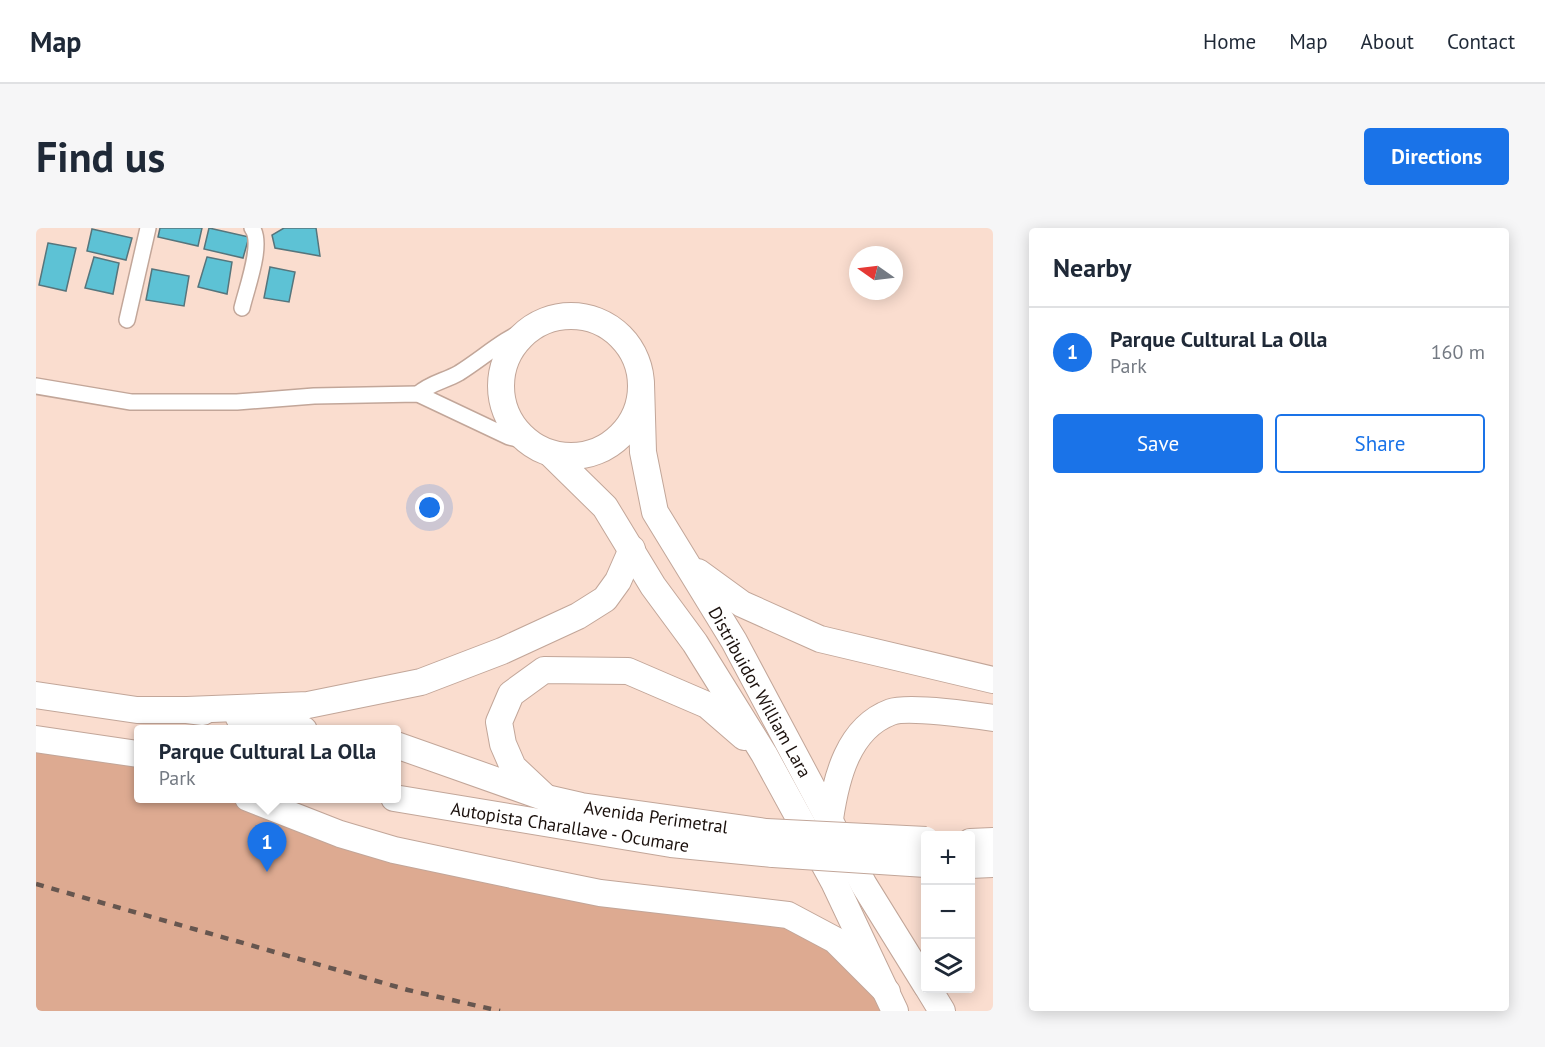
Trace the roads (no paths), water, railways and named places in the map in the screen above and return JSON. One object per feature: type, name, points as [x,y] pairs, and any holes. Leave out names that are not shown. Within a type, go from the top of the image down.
[{"type":"highway","name":"Distribuidor William Lara","points":[[891,1002],[834,882],[764,754],[695,643],[653,586],[606,507],[552,454],[526,441],[507,416],[501,384],[509,352],[530,328],[550,318],[571,315],[593,318],[612,328],[628,344],[638,363],[641,384],[643,452],[655,512],[734,640],[864,885],[921,977]]},
{"type":"highway","name":"Distribuidor William Lara","points":[[552,454],[574,457],[595,452],[614,442],[629,426],[639,406],[641,384]]},
{"type":"highway","points":[[36,695],[137,710],[187,710],[308,705],[421,682],[502,651],[578,616],[605,599],[618,581],[632,549]]},
{"type":"highway","points":[[687,564],[742,604],[820,639],[993,680]]},
{"type":"highway","points":[[546,798],[513,767],[503,744],[499,722],[511,694],[544,670],[628,671],[707,705],[764,754]]},
{"type":"highway","points":[[187,710],[279,725]]},
{"type":"highway","points":[[830,819],[835,786],[845,759],[864,727],[893,711],[951,712],[993,718]]},
{"type":"highway","points":[[36,739],[134,753]]},
{"type":"highway","name":"Avenida Perimetral","points":[[401,747],[546,798],[769,843],[921,840]]},
{"type":"highway","name":"Autopista Charallave - Ocumare","points":[[401,799],[671,844],[769,843],[921,863]]},
{"type":"highway","points":[[261,803],[340,834],[394,850],[600,893],[788,915],[835,940],[891,1002]]},
{"type":"highway","points":[[980,846],[993,864]]},
{"type":"highway","name":"Distribuidor William Lara","points":[[931,993],[942,1011]]},
{"type":"street","points":[[127,320],[148,228]]},
{"type":"street","points":[[242,308],[257,247],[256,232],[252,228]]},
{"type":"street","points":[[418,394],[426,386],[457,374],[507,339],[530,328]]},
{"type":"street","points":[[36,386],[131,402],[237,402],[314,396],[418,394],[509,436],[526,441]]},
{"type":"railway","points":[[36,884],[408,990],[500,1011]]},
{"type":"place","name":"Parque Cultural La Olla","points":[[267,872]]}]
